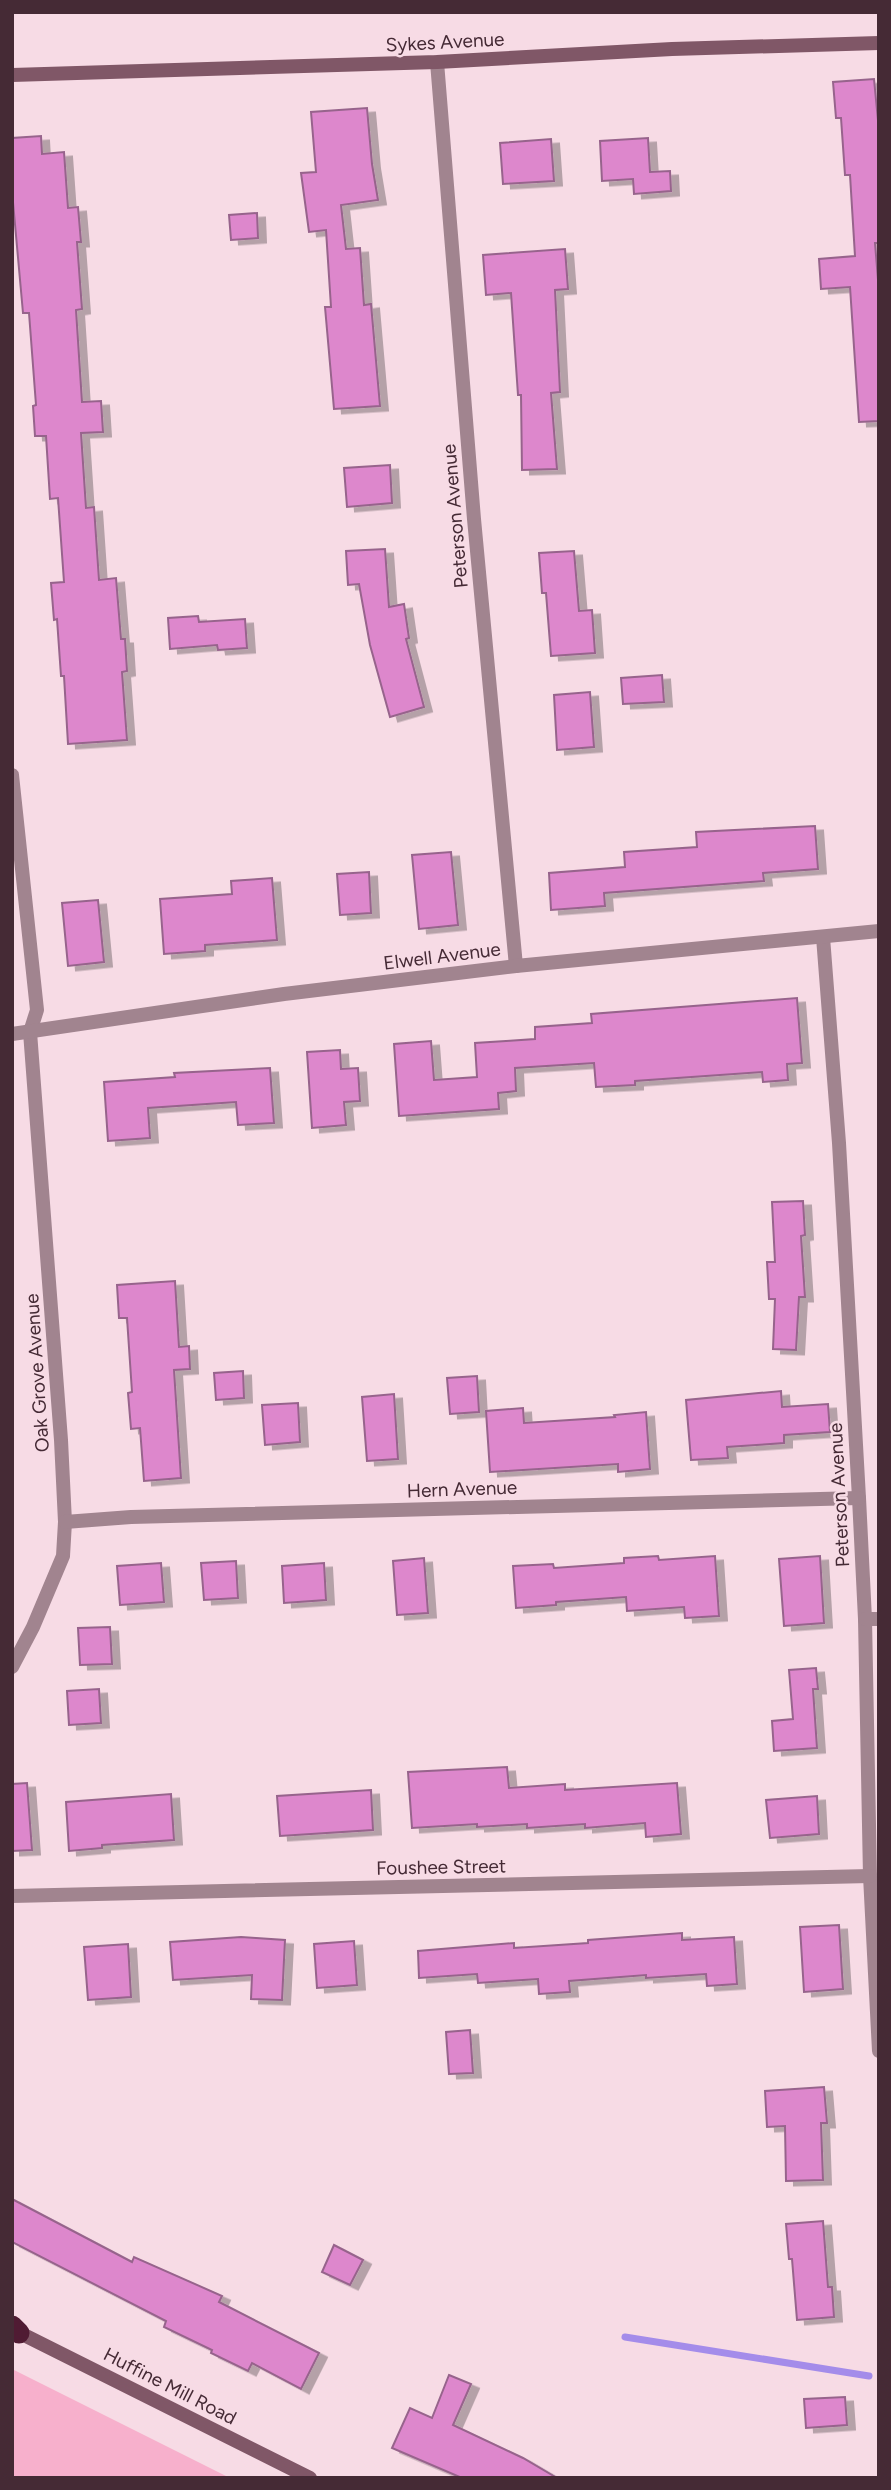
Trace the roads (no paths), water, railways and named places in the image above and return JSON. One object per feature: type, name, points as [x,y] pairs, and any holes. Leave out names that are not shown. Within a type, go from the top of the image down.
[{"type":"street","name":"Sykes Avenue","points":[[12,75],[437,62],[672,49],[879,43]]},
{"type":"street","name":"Peterson Avenue","points":[[437,62],[474,519],[516,966]]},
{"type":"street","name":"Oak Grove Avenue","points":[[12,775],[37,1010],[30,1032],[65,1522],[63,1556],[33,1627],[12,1667]]},
{"type":"street","name":"Elwell Avenue","points":[[12,1034],[284,994],[516,966],[879,931]]},
{"type":"street","name":"Peterson Avenue","points":[[823,937],[839,1143],[859,1498],[872,1619],[870,1876],[879,2051]]},
{"type":"street","name":"Hern Avenue","points":[[65,1522],[131,1517],[859,1498]]},
{"type":"street","name":"Foushee Street","points":[[12,1896],[870,1876]]},
{"type":"street","name":"Huffine Mill Road","points":[[14,2330],[310,2478]]},
{"type":"waterway","points":[[625,2337],[869,2376]]}]
